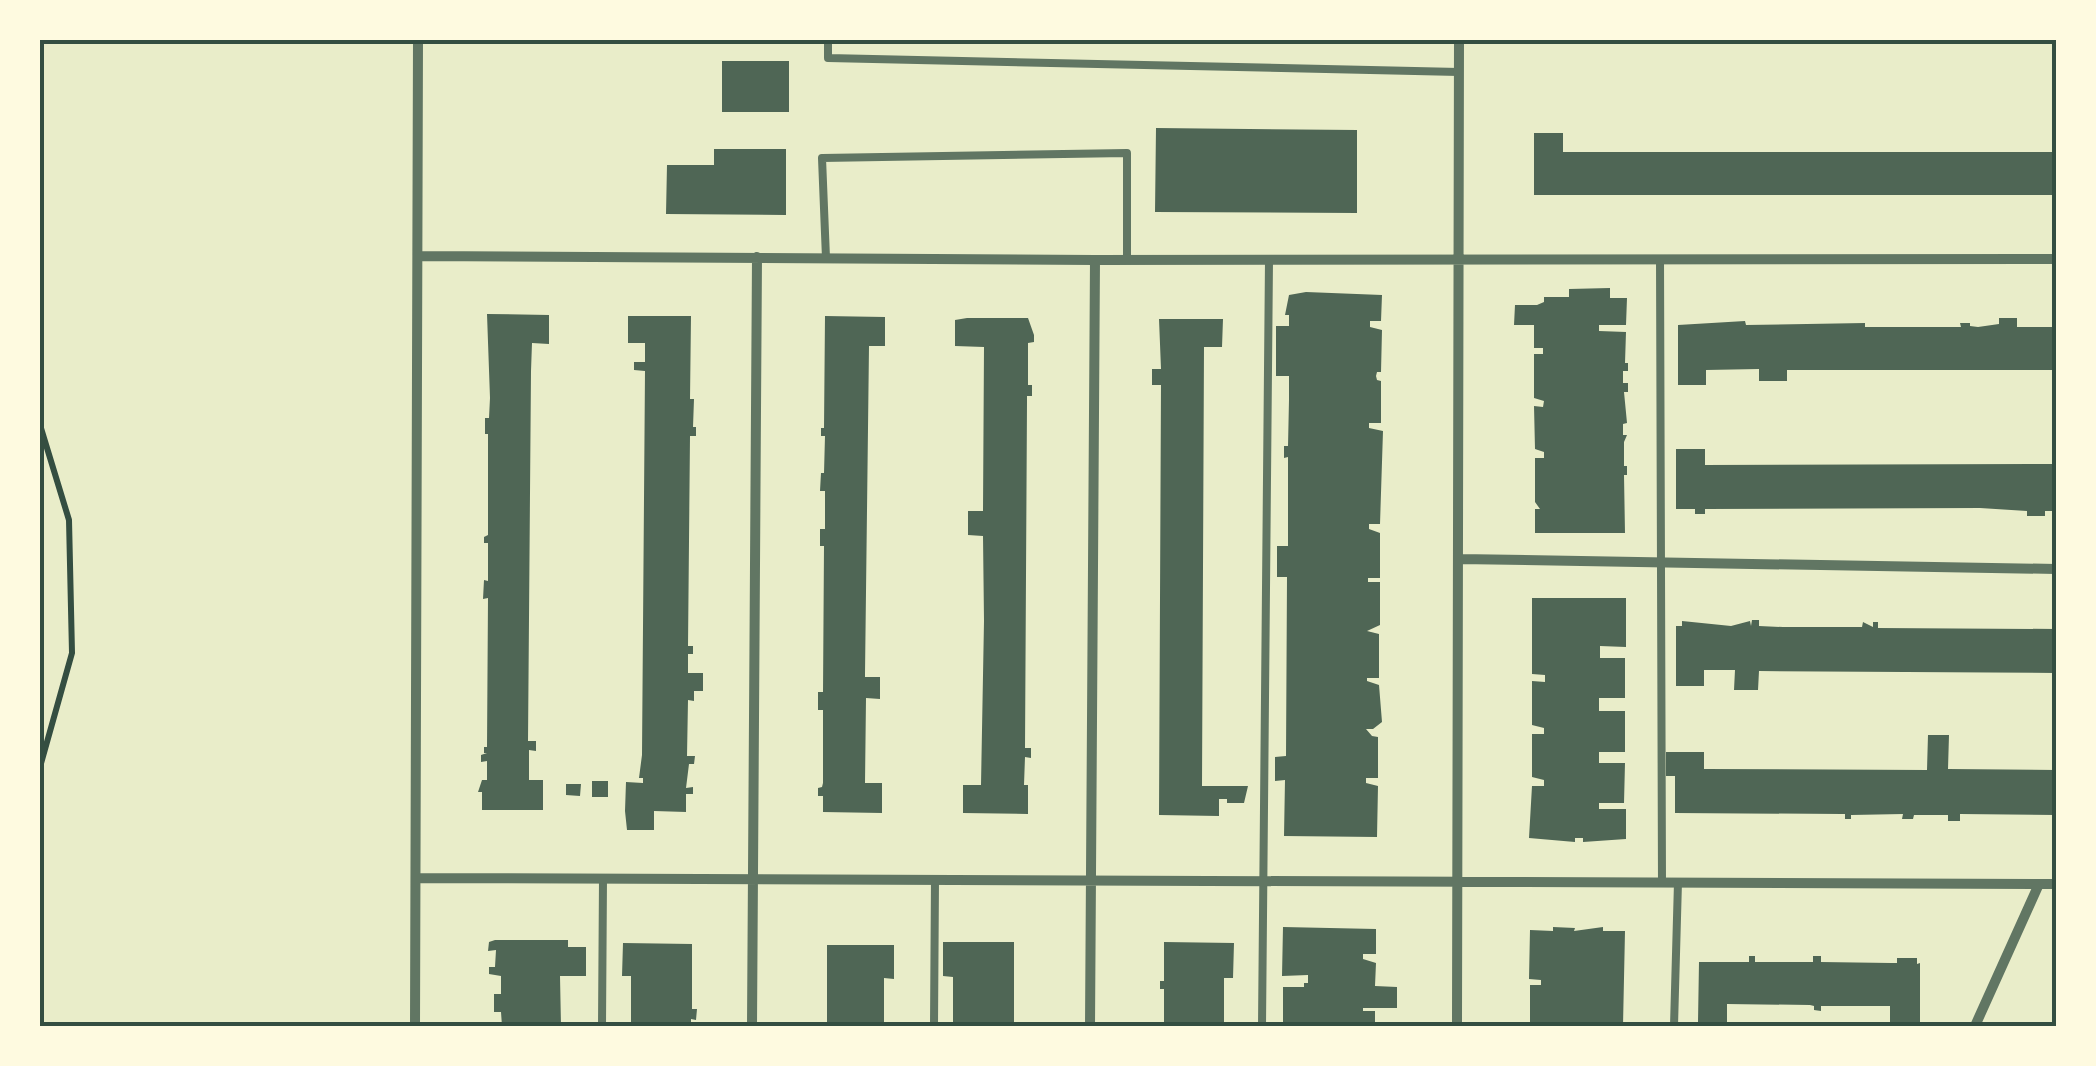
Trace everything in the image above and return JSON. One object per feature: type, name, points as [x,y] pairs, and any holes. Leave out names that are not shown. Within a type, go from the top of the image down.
[{"type":"street","points":[[415,1026],[418,40]]},
{"type":"street","points":[[1456,1026],[1459,40]]},
{"type":"street","points":[[418,256],[2056,259]]},
{"type":"street","points":[[752,1026],[757,257]]},
{"type":"street","points":[[1090,1026],[1095,260]]},
{"type":"street","points":[[1459,559],[2056,569]]},
{"type":"street","points":[[416,878],[2056,884]]},
{"type":"street","points":[[1975,1026],[2039,884]]},
{"type":"lane","points":[[828,40],[828,58],[1459,72]]},
{"type":"lane","points":[[826,258],[822,158],[1127,153],[1127,260]]},
{"type":"lane","points":[[1262,1026],[1269,260]]},
{"type":"lane","points":[[1660,260],[1662,882]]},
{"type":"lane","points":[[602,1026],[603,878]]},
{"type":"lane","points":[[934,1026],[935,880]]},
{"type":"lane","points":[[1674,1026],[1678,882]]},
{"type":"path","points":[[40,425],[68,520],[72,653],[40,767]]},
{"type":"building","points":[[722,61],[789,61],[789,112],[722,112]]},
{"type":"building","points":[[1156,128],[1357,130],[1357,213],[1155,212]]},
{"type":"building","points":[[1534,133],[1563,133],[1563,152],[2056,152],[2056,195],[1534,195]]},
{"type":"building","points":[[714,149],[786,149],[786,215],[666,214],[667,165],[714,165]]},
{"type":"building","points":[[1610,288],[1610,298],[1627,298],[1626,325],[1599,325],[1599,331],[1626,332],[1625,533],[1535,533],[1535,509],[1540,509],[1535,502],[1535,458],[1544,458],[1544,452],[1535,449],[1534,406],[1543,407],[1544,401],[1534,398],[1534,354],[1543,354],[1543,348],[1534,348],[1534,325],[1514,325],[1515,305],[1537,305],[1544,302],[1544,297],[1569,297],[1569,289]]},
{"type":"building","points":[[1289,295],[1382,295],[1381,321],[1370,321],[1370,327],[1382,330],[1381,372],[1376,376],[1381,381],[1381,423],[1369,423],[1369,428],[1383,431],[1380,524],[1369,524],[1369,529],[1380,533],[1380,578],[1368,578],[1368,582],[1380,582],[1380,625],[1367,631],[1379,634],[1379,678],[1367,681],[1379,685],[1382,722],[1366,729],[1378,737],[1378,778],[1366,778],[1366,783],[1378,786],[1377,837],[1284,836],[1285,780],[1275,781],[1275,757],[1286,756],[1287,577],[1277,577],[1277,546],[1288,546],[1288,457],[1284,458],[1284,446],[1288,446],[1289,400],[1289,376],[1276,376],[1276,326],[1289,326],[1289,315],[1285,315]]},
{"type":"building","points":[[487,314],[549,315],[549,344],[532,343],[531,371],[528,741],[536,741],[536,751],[529,750],[529,780],[543,780],[543,810],[482,810],[482,792],[478,792],[482,780],[487,780],[487,761],[481,762],[481,755],[487,753],[484,747],[488,598],[483,599],[484,580],[488,581],[488,543],[484,543],[488,535],[485,418],[489,418],[490,398]]},
{"type":"building","points":[[628,316],[691,316],[690,399],[694,399],[696,436],[690,436],[688,646],[693,646],[693,654],[688,654],[688,673],[703,673],[703,691],[694,691],[694,701],[688,700],[687,756],[695,756],[694,764],[689,764],[686,788],[693,787],[693,794],[686,794],[686,812],[654,811],[654,830],[627,830],[625,811],[626,782],[643,783],[643,778],[639,778],[645,371],[634,370],[634,362],[645,362],[645,343],[628,343]]},
{"type":"building","points":[[825,316],[885,317],[885,346],[869,346],[865,674],[880,677],[880,699],[866,698],[865,783],[882,783],[882,813],[823,812],[823,796],[818,796],[823,783],[823,710],[818,710],[818,692],[823,692],[824,546],[820,546],[820,529],[825,529],[825,491],[820,491],[824,473],[825,436],[821,436],[821,428]]},
{"type":"building","points":[[1028,318],[1034,335],[1034,342],[1028,343],[1028,385],[1032,385],[1032,396],[1027,396],[1025,748],[1031,748],[1031,758],[1025,757],[1024,785],[1028,785],[1028,814],[963,813],[963,785],[981,785],[984,621],[983,536],[968,535],[968,511],[983,511],[984,347],[955,346],[955,320]]},
{"type":"building","points":[[1999,318],[2017,318],[2017,327],[2056,327],[2056,370],[1787,370],[1787,381],[1759,381],[1759,369],[1706,370],[1706,385],[1678,385],[1678,325],[1745,321],[1746,325],[1865,323],[1865,327],[1961,327],[1960,323],[1970,323],[1978,327],[1999,324]]},
{"type":"building","points":[[1159,319],[1223,319],[1222,347],[1204,347],[1202,786],[1248,786],[1244,803],[1219,799],[1219,816],[1159,815],[1161,385],[1152,385],[1152,369],[1161,369]]},
{"type":"building","points":[[1676,449],[1705,449],[1705,465],[2056,464],[2056,511],[2045,511],[2045,516],[2027,516],[2027,511],[1980,508],[1705,509],[1705,514],[1695,514],[1695,509],[1676,509]]},
{"type":"building","points":[[1532,598],[1626,598],[1626,647],[1600,646],[1600,658],[1625,658],[1625,698],[1599,698],[1599,711],[1625,711],[1625,752],[1599,752],[1599,763],[1625,763],[1624,803],[1599,803],[1599,809],[1626,809],[1626,839],[1583,842],[1583,838],[1575,838],[1575,842],[1529,838],[1532,786],[1544,786],[1544,780],[1532,777],[1532,734],[1544,734],[1544,728],[1532,725],[1532,681],[1545,682],[1545,675],[1532,674]]},
{"type":"building","points":[[1752,620],[1759,620],[1759,626],[1783,627],[1862,627],[1863,622],[1873,627],[1873,622],[1878,622],[1878,628],[2056,629],[2056,673],[1759,671],[1758,690],[1734,690],[1735,670],[1704,670],[1704,686],[1676,686],[1676,626],[1682,626],[1682,621],[1731,626],[1750,621],[1751,626]]},
{"type":"building","points":[[1928,735],[1949,735],[1948,769],[2056,770],[2056,815],[1960,814],[1960,821],[1948,821],[1948,815],[1902,819],[1903,814],[1851,815],[1851,819],[1845,819],[1845,814],[1675,813],[1675,776],[1666,776],[1666,752],[1704,752],[1704,769],[1927,770]]},
{"type":"building","points":[[592,781],[608,781],[608,797],[592,797]]},
{"type":"building","points":[[566,784],[581,784],[580,796],[566,795]]},
{"type":"building","points":[[1283,927],[1376,929],[1376,954],[1363,954],[1363,959],[1376,963],[1375,986],[1397,987],[1397,1008],[1363,1008],[1375,1011],[1375,1026],[1283,1026],[1283,987],[1304,987],[1308,975],[1282,976]]},
{"type":"building","points":[[1553,927],[1625,931],[1623,1026],[1530,1026],[1530,985],[1541,985],[1541,980],[1529,979],[1530,930],[1553,931]]},
{"type":"building","points":[[568,940],[568,947],[586,947],[586,976],[560,976],[561,1026],[502,1026],[501,1012],[494,1012],[494,994],[501,994],[501,976],[489,974],[489,967],[495,967],[496,950],[488,951],[489,942]]},
{"type":"building","points":[[943,942],[1014,942],[1014,1026],[953,1026],[953,977],[943,976]]},
{"type":"building","points":[[1164,942],[1234,943],[1233,978],[1224,978],[1224,1026],[1164,1026],[1164,989],[1160,989],[1160,981],[1164,981]]},
{"type":"building","points":[[623,943],[692,944],[692,1009],[697,1009],[691,1026],[631,1026],[631,976],[622,976]]},
{"type":"building","points":[[827,945],[894,945],[894,979],[884,978],[884,1026],[827,1026]]},
{"type":"building","points":[[1749,956],[1755,956],[1755,962],[1813,962],[1813,956],[1821,956],[1821,962],[1897,963],[1897,958],[1917,958],[1920,1022],[1890,1022],[1890,1006],[1821,1006],[1821,1011],[1810,1005],[1727,1004],[1727,1022],[1698,1022],[1699,962],[1749,962]]}]
